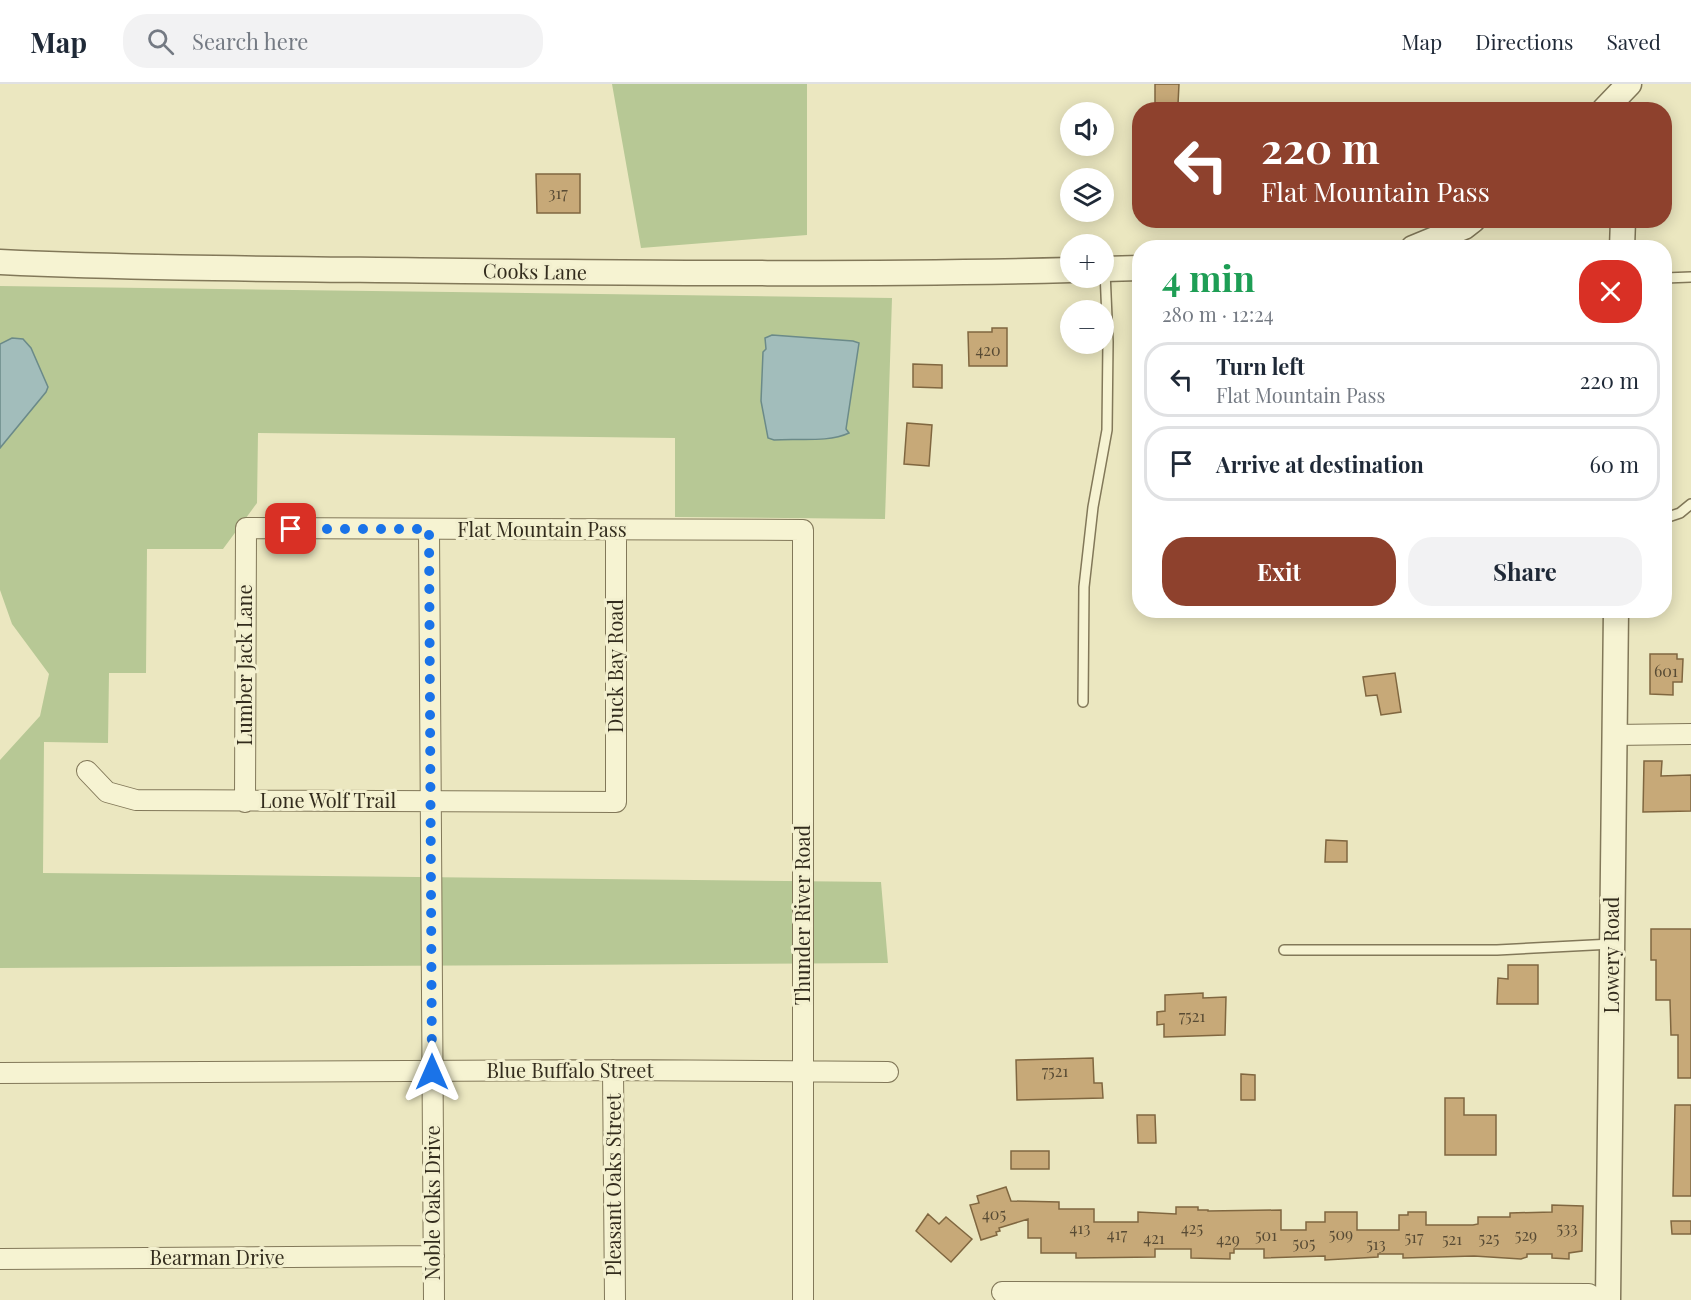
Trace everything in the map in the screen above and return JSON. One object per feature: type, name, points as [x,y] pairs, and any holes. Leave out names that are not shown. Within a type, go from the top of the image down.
[{"type":"street","points":[[1614,102],[1626,92]]},
{"type":"street","points":[[1432,240],[1462,228]]},
{"type":"street","name":"Cooks Lane","points":[[0,262],[142,268],[671,274],[1060,270]]},
{"type":"street","points":[[1114,269],[1132,268]]},
{"type":"street","name":"Flat Mountain Pass","points":[[246,528],[803,531]]},
{"type":"street","name":"Lumber Jack Lane","points":[[245,802],[246,528]]},
{"type":"street","name":"Noble Oaks Drive","points":[[429,529],[434,1300]]},
{"type":"street","name":"Duck Bay Road","points":[[616,530],[616,802]]},
{"type":"street","name":"Thunder River Road","points":[[803,531],[803,1300]]},
{"type":"street","name":"Lowery Road","points":[[1608,1300],[1616,618]]},
{"type":"street","points":[[1613,735],[1691,734]]},
{"type":"street","name":"Lone Wolf Trail","points":[[87,771],[107,792],[136,800],[616,802]]},
{"type":"street","name":"Blue Buffalo Street","points":[[0,1073],[613,1070],[888,1072]]},
{"type":"street","name":"Pleasant Oaks Street","points":[[613,1070],[615,1300]]},
{"type":"street","name":"Bearman Drive","points":[[0,1259],[434,1256]]},
{"type":"street","points":[[1002,1292],[1589,1294],[1598,1300]]},
{"type":"lane","points":[[1672,278],[1691,277]]},
{"type":"lane","points":[[1083,702],[1084,587],[1093,507],[1107,430],[1106,288]]},
{"type":"lane","points":[[1672,516],[1680,513],[1691,504]]},
{"type":"lane","points":[[1284,950],[1517,949],[1612,944]]},
{"type":"green space","points":[[612,84],[807,84],[807,235],[641,248]]},
{"type":"green space","points":[[0,286],[892,298],[885,519],[675,517],[675,438],[258,433],[257,503],[223,549],[147,549],[146,673],[109,673],[108,743],[44,742],[43,873],[881,882],[888,963],[0,968],[0,760],[40,716],[49,674],[12,624],[0,590]]},
{"type":"water","points":[[772,335],[859,343],[846,429],[849,433],[822,439],[774,440],[768,438],[761,401],[765,338]]},
{"type":"water","points":[[12,338],[23,339],[31,348],[48,387],[0,448],[0,344]]},
{"type":"building","points":[[1155,84],[1179,84],[1178,102],[1155,102]]},
{"type":"building","points":[[536,174],[580,174],[580,213],[537,213]]},
{"type":"building","points":[[992,328],[1007,328],[1007,366],[969,366],[968,332],[992,332]]},
{"type":"building","points":[[913,364],[942,365],[942,388],[913,387]]},
{"type":"building","points":[[907,423],[932,425],[929,466],[904,464]]},
{"type":"building","points":[[1650,654],[1677,654],[1677,659],[1683,659],[1682,682],[1673,682],[1673,695],[1650,694]]},
{"type":"building","points":[[1395,673],[1401,712],[1381,715],[1377,695],[1366,696],[1363,677]]},
{"type":"building","points":[[1644,761],[1662,761],[1661,776],[1691,775],[1691,811],[1643,812]]},
{"type":"building","points":[[1326,840],[1347,841],[1347,862],[1325,862]]},
{"type":"building","points":[[1651,929],[1691,929],[1691,1078],[1678,1078],[1678,1035],[1671,1035],[1670,1000],[1656,1000],[1656,960],[1651,960]]},
{"type":"building","points":[[1508,965],[1538,965],[1538,1004],[1497,1004],[1498,978],[1508,979]]},
{"type":"building","points":[[1203,993],[1203,998],[1226,997],[1225,1035],[1164,1037],[1164,1024],[1157,1025],[1157,1012],[1165,1011],[1165,995]]},
{"type":"building","points":[[1093,1058],[1094,1083],[1102,1083],[1103,1098],[1017,1100],[1016,1060]]},
{"type":"building","points":[[1241,1074],[1255,1075],[1255,1100],[1241,1100]]},
{"type":"building","points":[[1445,1098],[1464,1098],[1464,1115],[1496,1115],[1496,1155],[1445,1155]]},
{"type":"building","points":[[1675,1105],[1691,1105],[1691,1196],[1673,1196]]},
{"type":"building","points":[[1137,1115],[1155,1115],[1156,1143],[1138,1143]]},
{"type":"building","points":[[1011,1151],[1049,1151],[1049,1169],[1011,1169]]},
{"type":"building","points":[[1006,1187],[1011,1201],[1059,1202],[1059,1209],[1094,1209],[1094,1222],[1138,1222],[1138,1212],[1176,1214],[1176,1207],[1198,1207],[1198,1210],[1208,1211],[1281,1210],[1281,1230],[1306,1230],[1306,1222],[1325,1222],[1325,1212],[1357,1212],[1357,1230],[1399,1230],[1399,1215],[1408,1215],[1408,1212],[1426,1212],[1426,1225],[1473,1225],[1478,1224],[1478,1217],[1510,1217],[1510,1213],[1552,1212],[1552,1205],[1583,1206],[1582,1251],[1569,1253],[1569,1259],[1552,1258],[1552,1254],[1527,1254],[1527,1257],[1521,1259],[1474,1256],[1403,1258],[1403,1254],[1378,1254],[1378,1257],[1325,1260],[1325,1256],[1264,1258],[1264,1249],[1234,1249],[1234,1253],[1230,1253],[1230,1259],[1191,1258],[1191,1249],[1155,1249],[1155,1257],[1076,1258],[1076,1253],[1041,1253],[1041,1238],[1028,1238],[1028,1219],[999,1228],[997,1235],[981,1240],[970,1205],[979,1203],[977,1196]]},
{"type":"building","points":[[928,1214],[939,1224],[946,1217],[972,1239],[951,1262],[916,1231]]},
{"type":"building","points":[[1671,1221],[1691,1221],[1691,1234],[1672,1234]]},
{"type":"route","points":[[291,529],[429,529],[432,1072]]}]
